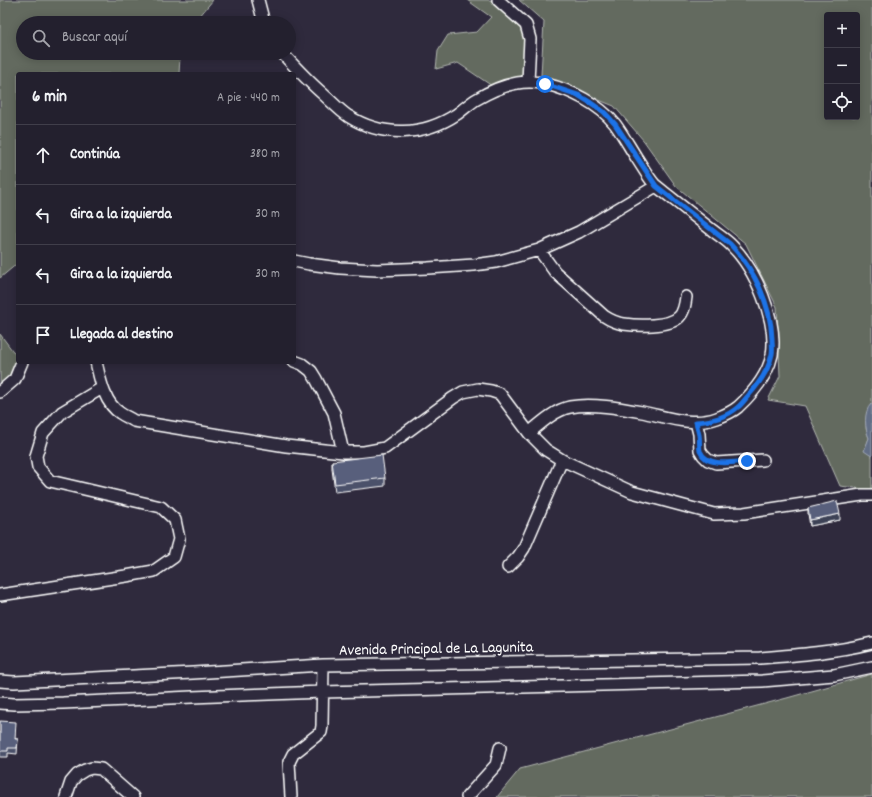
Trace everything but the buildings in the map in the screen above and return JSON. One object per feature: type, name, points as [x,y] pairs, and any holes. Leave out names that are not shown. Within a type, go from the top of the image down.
[{"type":"street","points":[[258,0],[262,16]]},
{"type":"street","points":[[498,0],[526,25],[530,38],[528,82]]},
{"type":"street","points":[[288,60],[299,72],[348,115],[360,122],[393,132],[409,132],[444,122],[475,100],[492,91],[510,85],[528,82],[545,84],[572,93],[604,112],[615,124],[656,186],[730,244],[740,254],[752,272],[769,314],[772,327],[772,353],[770,363],[756,387],[738,407],[730,413],[708,421],[696,422],[599,406],[568,408],[550,416],[529,433]]},
{"type":"street","points":[[296,262],[340,268],[377,270],[474,265],[496,262],[539,250],[579,232],[656,186]]},
{"type":"street","points":[[539,250],[555,272],[604,316],[612,321],[624,324],[643,325],[669,323],[678,318],[683,311],[686,297]]},
{"type":"street","points":[[296,362],[302,364],[311,371],[334,413],[343,452]]},
{"type":"street","points":[[0,392],[15,379],[21,364]]},
{"type":"street","points":[[96,364],[102,388],[110,404],[119,413],[134,420],[286,446],[343,452],[364,452],[385,448],[453,398],[463,392],[478,389],[500,394],[529,433],[546,450],[562,460],[632,492],[714,514],[744,512],[862,495],[872,495]]},
{"type":"street","points":[[0,595],[154,571],[174,557],[179,539],[175,520],[161,508],[50,481],[38,467],[36,456],[43,433],[62,412],[102,388]]},
{"type":"street","points":[[696,422],[699,434],[700,450],[708,460],[716,463],[762,460]]},
{"type":"street","points":[[508,567],[518,557],[524,548],[562,460]]},
{"type":"street","name":"Avenida Principal de La Lagunita","points":[[0,681],[14,682],[324,665],[760,658],[808,654],[872,643]]},
{"type":"street","points":[[291,797],[289,762],[293,754],[321,732],[324,665]]},
{"type":"street","points":[[0,703],[63,703],[323,692],[762,681],[834,675],[872,667]]},
{"type":"street","points":[[467,797],[496,765],[500,748]]},
{"type":"street","points":[[66,797],[71,782],[77,775],[92,768],[101,770],[133,797]]},
{"type":"shaded area","points":[[0,0],[213,0],[200,16],[16,16],[16,60],[180,60],[179,72],[16,72],[16,265],[0,278]]},
{"type":"shaded area","points":[[467,0],[491,0],[494,4],[528,30],[526,84],[495,88],[458,63],[436,69],[438,51],[448,35],[477,32],[491,17]]},
{"type":"shaded area","points":[[519,0],[872,0],[872,405],[866,422],[866,429],[869,438],[867,444],[870,455],[872,456],[872,489],[840,486],[805,406],[768,400],[780,376],[777,307],[746,244],[676,186],[644,141],[614,106],[541,75],[544,22]]},
{"type":"shaded area","points":[[0,334],[16,355],[16,364],[12,377],[0,383]]},
{"type":"shaded area","points":[[872,674],[872,797],[497,797],[520,769]]},
{"type":"water","points":[[871,404],[872,456],[864,451],[869,438],[866,430],[866,416],[868,407]]},
{"type":"route","points":[[545,84],[578,95],[604,112],[615,124],[656,186],[730,244],[740,254],[752,272],[769,314],[772,327],[772,353],[770,363],[756,387],[738,407],[721,417],[708,421],[696,422],[699,434],[700,450],[708,460],[716,463],[747,461]]}]
